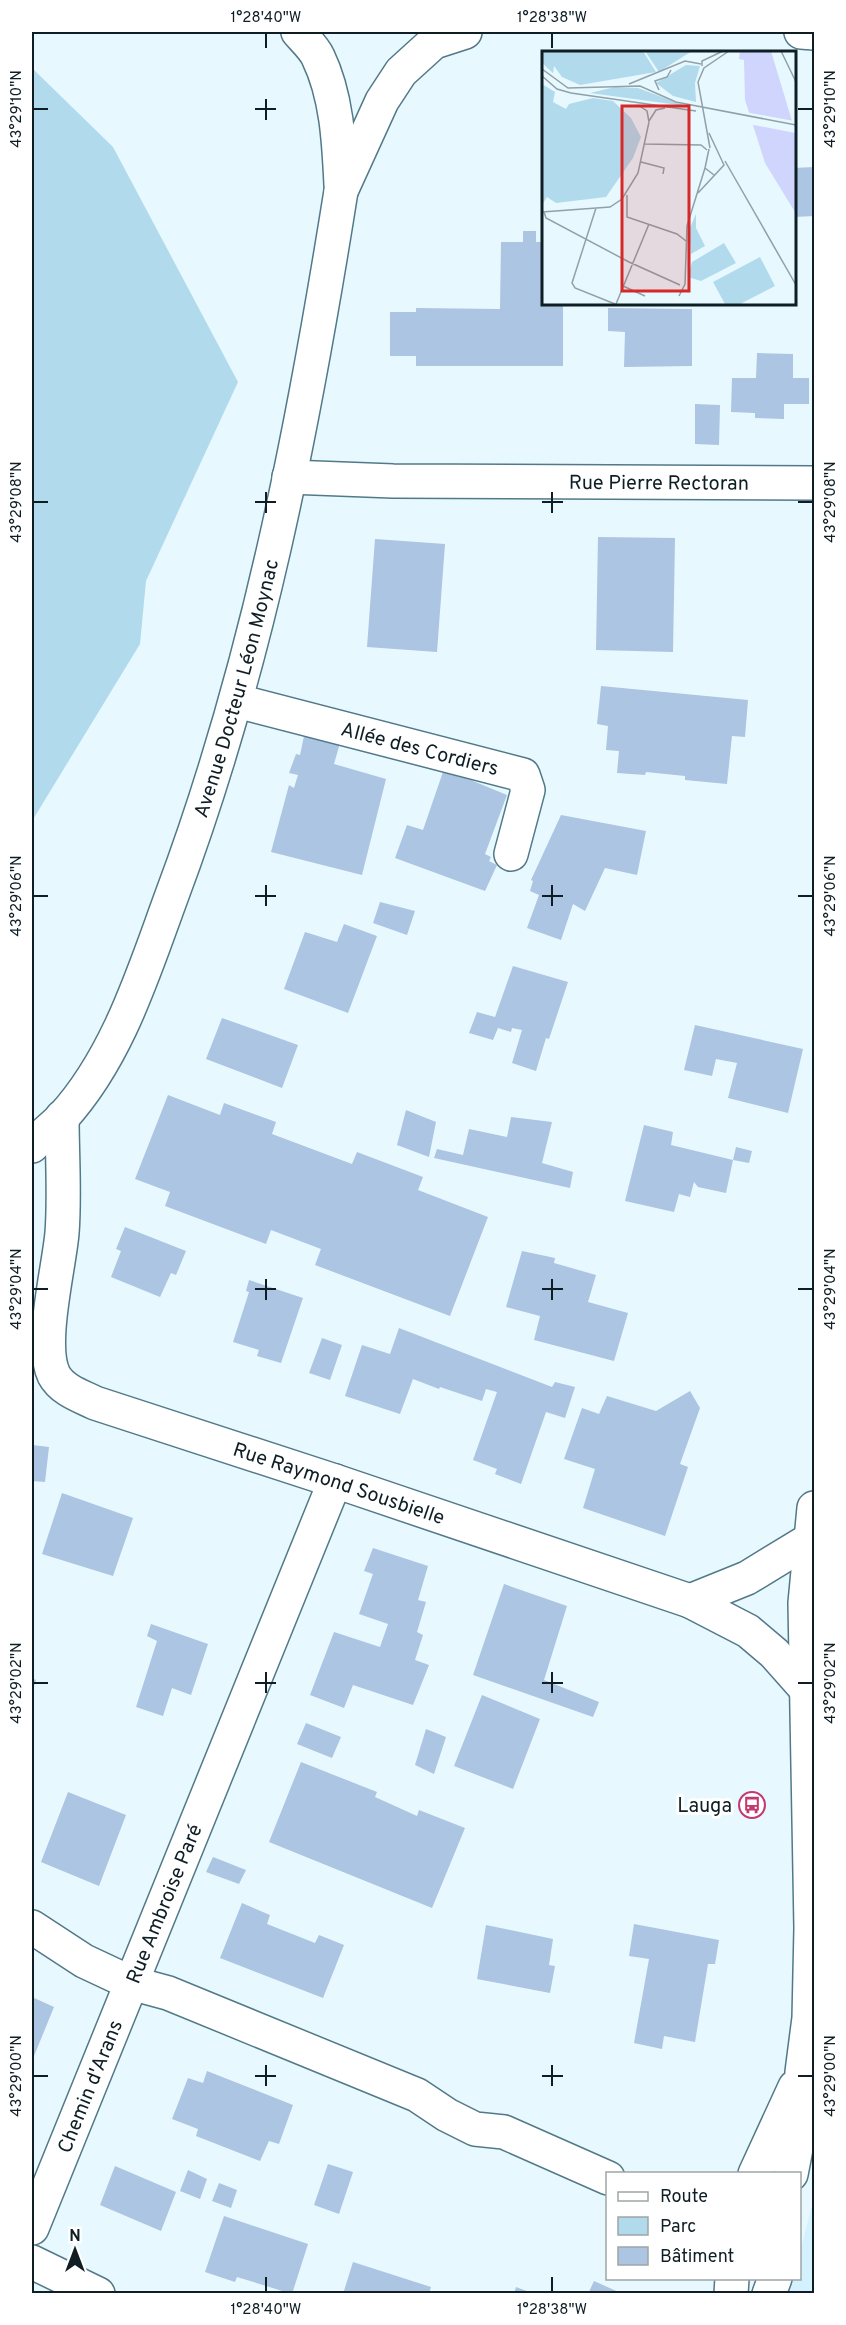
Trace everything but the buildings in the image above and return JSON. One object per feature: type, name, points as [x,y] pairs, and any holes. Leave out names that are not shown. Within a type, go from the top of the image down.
[{"type":"street","points":[[298,32],[318,56],[330,94],[339,140],[341,191]]},
{"type":"street","points":[[341,191],[382,101],[401,72],[434,42],[465,32]]},
{"type":"street","points":[[801,32],[814,33]]},
{"type":"street","name":"Avenue Docteur Léon Moynac","points":[[32,1146],[62,1118],[97,1070],[117,1033],[146,965],[196,831],[237,701],[273,558],[341,191]]},
{"type":"street","name":"Rue Pierre Rectoran","points":[[289,477],[393,481],[814,483]]},
{"type":"street","name":"Allée des Cordiers","points":[[237,701],[523,775],[528,790],[510,854]]},
{"type":"street","name":"Rue Raymond Sousbielle","points":[[62,1118],[62,1232],[41,1304],[48,1354],[54,1376],[68,1390],[96,1403],[690,1601],[748,1631],[774,1653],[806,1689]]},
{"type":"street","name":"Rue Ambroise Paré","points":[[335,1481],[131,1983],[168,1993],[417,2095],[447,2115],[475,2128],[504,2132],[606,2177]]},
{"type":"street","points":[[690,1601],[747,1578],[813,1523]]},
{"type":"street","points":[[791,2172],[799,2133],[802,2072],[809,2018],[811,1928],[805,1603],[813,1523]]},
{"type":"street","points":[[32,1927],[84,1961],[131,1983]]},
{"type":"street","name":"Chemin d'Arans","points":[[32,2228],[131,1983]]},
{"type":"street","points":[[756,2172],[802,2072]]},
{"type":"street","points":[[32,2262],[98,2294]]},
{"type":"shaded area","points":[[814,2198],[814,2293],[788,2293],[792,2280],[801,2280],[801,2248]]},
{"type":"green space","points":[[32,68],[113,147],[238,382],[146,581],[140,644],[32,821]]},
{"type":"place","name":"Lauga","points":[[752,1805]]}]
